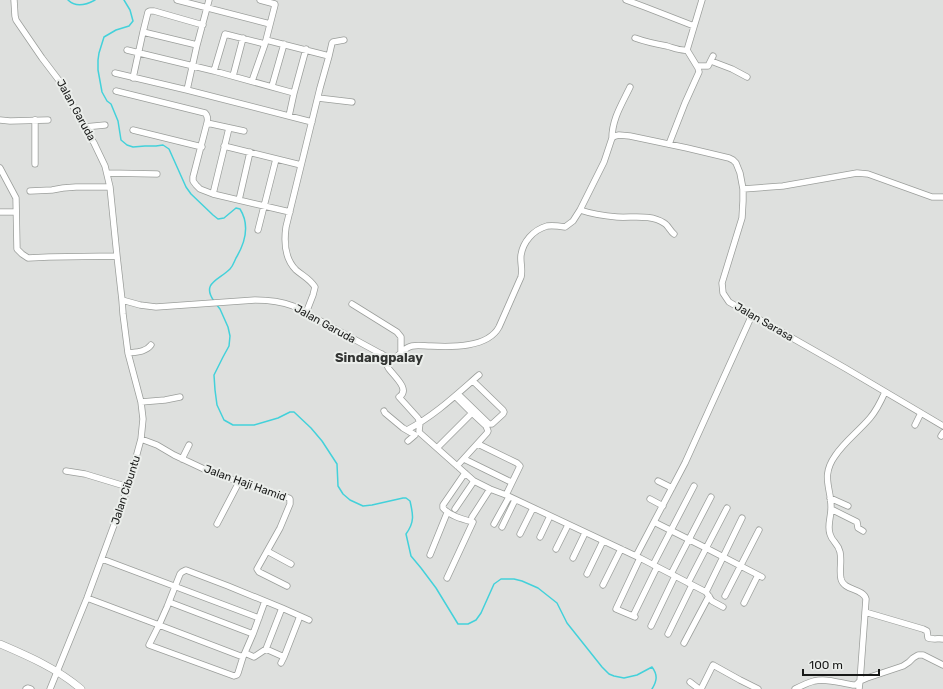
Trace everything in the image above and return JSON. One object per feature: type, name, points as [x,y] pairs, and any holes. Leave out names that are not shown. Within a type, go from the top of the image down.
[{"type":"main road","points":[[0,644],[58,672],[81,689]]},
{"type":"street","name":"Jalan Garuda","points":[[14,0],[16,20],[35,49],[61,83],[101,156],[110,187],[122,300],[140,305],[156,307],[255,300],[270,300],[285,303],[389,358],[394,358],[413,346],[464,345],[477,343],[492,336],[499,328],[521,277],[521,256],[526,241],[537,230],[546,226],[555,225],[565,227],[573,221],[604,162],[612,138],[612,130],[615,120],[630,87]]},
{"type":"street","points":[[177,0],[270,24]]},
{"type":"street","points":[[187,90],[209,0]]},
{"type":"street","points":[[252,82],[275,4],[260,0]]},
{"type":"street","points":[[626,0],[694,26]]},
{"type":"street","points":[[612,138],[619,135],[630,136],[669,144],[685,103],[698,76],[699,71],[697,66],[687,50],[702,0]]},
{"type":"street","points":[[133,78],[143,32],[148,13],[150,11],[203,25]]},
{"type":"street","points":[[143,32],[197,45]]},
{"type":"street","points":[[214,71],[225,34],[265,42],[284,44],[329,56]]},
{"type":"street","points":[[233,76],[243,38]]},
{"type":"street","points":[[635,38],[676,49],[687,50]]},
{"type":"street","points":[[306,313],[315,287],[311,281],[295,268],[290,260],[285,239],[286,227],[332,43],[344,40]]},
{"type":"street","points":[[272,86],[284,44]]},
{"type":"street","points":[[289,116],[306,49]]},
{"type":"street","points":[[127,50],[294,92]]},
{"type":"street","points":[[697,66],[707,66],[712,59],[747,77]]},
{"type":"street","points":[[115,74],[187,90],[312,122]]},
{"type":"street","points":[[116,91],[205,113],[208,118],[193,177],[196,185],[200,189],[213,194],[290,212]]},
{"type":"street","points":[[318,98],[352,102]]},
{"type":"street","points":[[0,120],[48,120]]},
{"type":"street","points":[[35,120],[35,164]]},
{"type":"street","points":[[207,123],[244,131]]},
{"type":"street","points":[[84,127],[106,125]]},
{"type":"street","points":[[213,194],[229,128]]},
{"type":"street","points":[[133,130],[202,146]]},
{"type":"street","name":"Jalan Sarasa","points":[[669,144],[729,158],[733,160],[738,167],[743,189],[742,218],[722,283],[725,297],[729,302],[846,368],[943,426]]},
{"type":"street","points":[[224,146],[302,165]]},
{"type":"street","points":[[239,200],[250,152]]},
{"type":"street","points":[[258,230],[276,159]]},
{"type":"street","points":[[0,168],[16,198],[17,249],[27,258],[49,256],[117,256]]},
{"type":"street","points":[[107,173],[157,174]]},
{"type":"street","points":[[743,189],[783,186],[863,173],[932,197],[943,197]]},
{"type":"street","points":[[30,191],[76,187],[110,187]]},
{"type":"street","points":[[580,210],[600,216],[652,218],[664,223],[674,234]]},
{"type":"street","points":[[0,212],[16,212]]},
{"type":"street","name":"Jalan Cibuntu","points":[[50,689],[102,559],[128,487],[141,439],[143,419],[141,402],[128,353],[122,300]]},
{"type":"street","points":[[352,304],[400,334],[401,353]]},
{"type":"street","points":[[694,486],[670,531],[634,616],[616,609],[654,522],[685,463],[752,315]]},
{"type":"street","points":[[128,353],[144,350],[149,348],[151,345]]},
{"type":"street","points":[[382,354],[389,370],[398,380],[404,392],[403,395],[399,397],[416,415],[420,423],[419,431],[474,481],[638,557],[690,584],[707,594],[712,601],[723,607]]},
{"type":"street","points":[[407,430],[420,423],[457,395],[479,375]]},
{"type":"street","points":[[457,395],[489,424],[492,424],[504,412],[473,381]]},
{"type":"street","points":[[859,689],[866,597],[845,585],[841,579],[840,552],[837,544],[832,540],[829,531],[831,509],[827,474],[831,463],[844,444],[873,414],[885,392]]},
{"type":"street","points":[[457,395],[472,413],[488,428],[487,434],[458,466]]},
{"type":"street","points":[[141,402],[180,397]]},
{"type":"street","points":[[384,411],[396,423],[414,435],[408,441]]},
{"type":"street","points":[[437,448],[472,413]]},
{"type":"street","points":[[915,425],[921,413]]},
{"type":"street","name":"Jalan Haji Hamid","points":[[141,439],[204,469],[288,498],[291,501],[280,528],[258,567],[258,571],[287,586]]},
{"type":"street","points":[[478,444],[520,466],[512,482],[510,497],[502,527]]},
{"type":"street","points":[[182,459],[189,445]]},
{"type":"street","points":[[464,459],[512,482]]},
{"type":"street","points":[[66,471],[85,474],[128,487]]},
{"type":"street","points":[[447,578],[472,522],[447,513],[443,508],[443,505],[465,473]]},
{"type":"street","points":[[455,509],[474,481]]},
{"type":"street","points":[[658,481],[672,488]]},
{"type":"street","points":[[217,524],[239,482]]},
{"type":"street","points":[[472,518],[490,489]]},
{"type":"street","points":[[494,524],[510,497]]},
{"type":"street","points":[[650,626],[689,540],[711,497]]},
{"type":"street","points":[[830,498],[848,506]]},
{"type":"street","points":[[650,499],[663,506]]},
{"type":"street","points":[[520,534],[533,508]]},
{"type":"street","points":[[668,634],[706,548],[727,508]]},
{"type":"street","points":[[831,509],[857,522],[858,528],[863,531]]},
{"type":"street","points":[[430,555],[447,513]]},
{"type":"street","points":[[540,537],[550,516]]},
{"type":"street","points":[[684,643],[742,518]]},
{"type":"street","points":[[654,522],[760,576],[744,603]]},
{"type":"street","points":[[556,549],[568,525]]},
{"type":"street","points":[[725,596],[759,530]]},
{"type":"street","points":[[573,558],[585,533]]},
{"type":"street","points":[[587,574],[603,541]]},
{"type":"street","points":[[603,584],[621,549]]},
{"type":"street","points":[[267,551],[291,564]]},
{"type":"street","points":[[102,559],[259,618]]},
{"type":"street","points":[[265,601],[237,676],[149,645],[164,615],[180,574],[186,570],[265,601],[309,620]]},
{"type":"street","points":[[87,598],[159,625],[244,655],[254,657],[266,649],[282,608]]},
{"type":"street","points":[[169,602],[253,634]]},
{"type":"street","points":[[865,612],[923,629],[927,631],[928,638],[934,640],[943,639]]},
{"type":"street","points":[[281,663],[300,616]]},
{"type":"street","points":[[266,649],[284,656]]},
{"type":"street","points":[[795,689],[810,682],[822,680],[856,685],[860,681],[904,666],[918,655],[923,655],[943,665]]},
{"type":"street","points":[[690,682],[700,689],[713,664],[758,689]]},
{"type":"street","points":[[26,689],[31,689]]},
{"type":"waterway","points":[[68,0],[71,3],[78,5],[95,0]]},
{"type":"waterway","points":[[124,0],[130,10],[133,21],[129,26],[116,30],[104,37],[98,60],[98,70],[102,92],[107,101],[111,104],[118,121],[121,140],[127,145],[133,147],[163,145],[169,149],[186,187],[191,194],[213,215],[218,219],[224,218],[236,208],[240,209],[245,221],[246,228],[244,240],[233,265],[210,286],[209,290],[214,301]]},
{"type":"waterway","points":[[216,304],[220,309],[228,327],[230,336],[229,346],[214,375],[217,405],[224,420],[233,425],[254,425],[278,418],[290,412],[294,412],[322,441],[337,464],[338,486],[343,494],[350,500],[363,506],[403,498],[410,501],[412,522],[406,534],[411,556],[436,588],[458,624],[468,624],[476,620],[481,613],[494,584],[501,579],[514,579],[522,581],[538,588],[557,603],[567,623],[609,674],[624,678],[637,675],[652,667],[656,678],[652,689]]},
{"type":"district","name":"Sindangpalay","points":[[379,357]]}]
